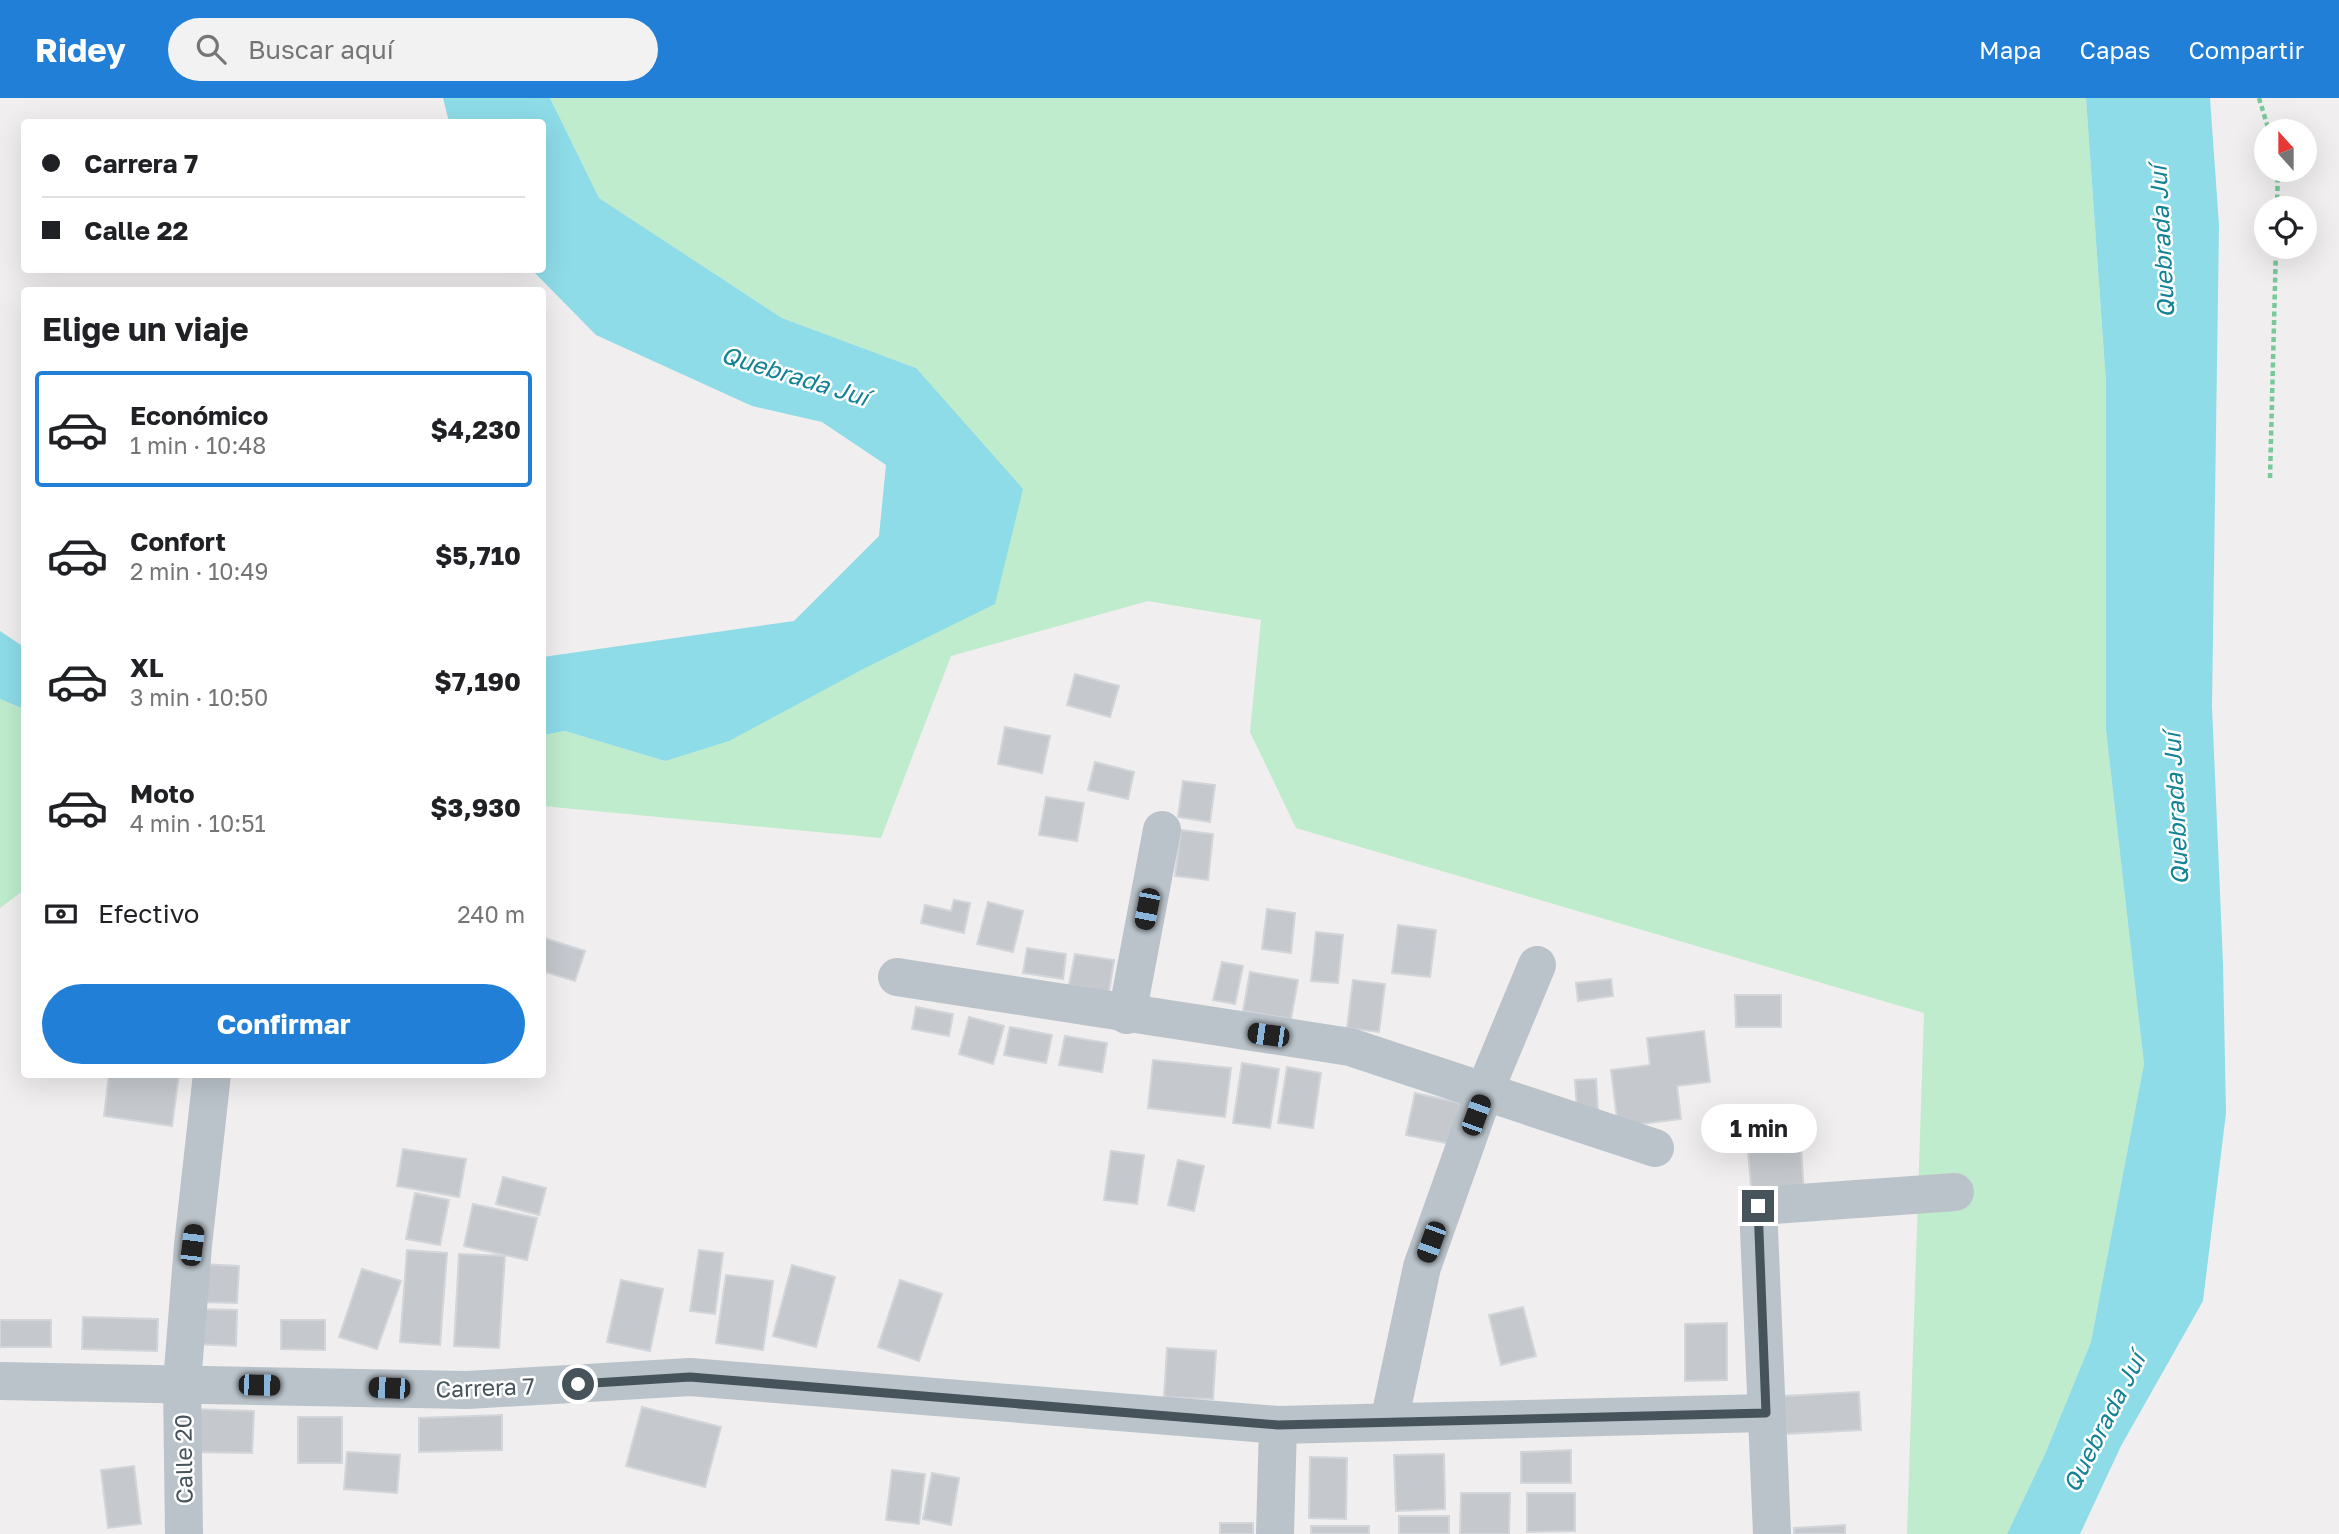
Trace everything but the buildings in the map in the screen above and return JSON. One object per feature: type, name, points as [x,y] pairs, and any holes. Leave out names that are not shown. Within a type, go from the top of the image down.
[{"type":"street","points":[[1127,1015],[1162,830]]},
{"type":"street","points":[[1390,1422],[1422,1267],[1485,1090],[1537,965]]},
{"type":"street","points":[[897,977],[1127,1015],[1350,1047],[1655,1148]]},
{"type":"street","name":"Calle 20","points":[[184,1534],[182,1383],[192,1245],[212,1078]]},
{"type":"street","points":[[1772,1534],[1758,1206],[1955,1192]]},
{"type":"street","name":"Carrera 7","points":[[0,1381],[467,1390],[690,1377],[1278,1425],[1766,1413]]},
{"type":"street","points":[[1275,1534],[1278,1425]]},
{"type":"path","points":[[2259,98],[2265,119]]},
{"type":"path","points":[[2270,478],[2276,259]]},
{"type":"green space","points":[[550,98],[2086,98],[2106,383],[2106,730],[2144,1064],[2091,1342],[2045,1454],[2007,1534],[1907,1534],[1924,1013],[1296,828],[1250,732],[1261,620],[1148,601],[951,656],[881,838],[546,806],[546,734],[565,731],[665,761],[994,604],[916,368],[782,318],[599,198]]},
{"type":"green space","points":[[0,699],[21,708],[21,892],[0,908]]},
{"type":"water","name":"Quebrada Juí","points":[[443,98],[550,98],[599,198],[782,318],[916,368],[1023,489],[995,604],[865,668],[729,741],[665,761],[565,731],[546,734],[546,657],[794,621],[879,536],[886,465],[822,422],[752,406],[596,335],[535,273],[546,273],[546,119],[448,119]]},
{"type":"water","name":"Quebrada Juí","points":[[2086,98],[2210,98],[2219,225],[2212,706],[2223,964],[2226,1113],[2203,1301],[2121,1446],[2080,1534],[2007,1534],[2045,1454],[2091,1342],[2144,1064],[2106,730],[2106,383]]},
{"type":"water","points":[[0,631],[21,645],[21,708],[0,699]]},
{"type":"route","points":[[578,1384],[690,1377],[1278,1425],[1766,1413],[1758,1206]]}]
